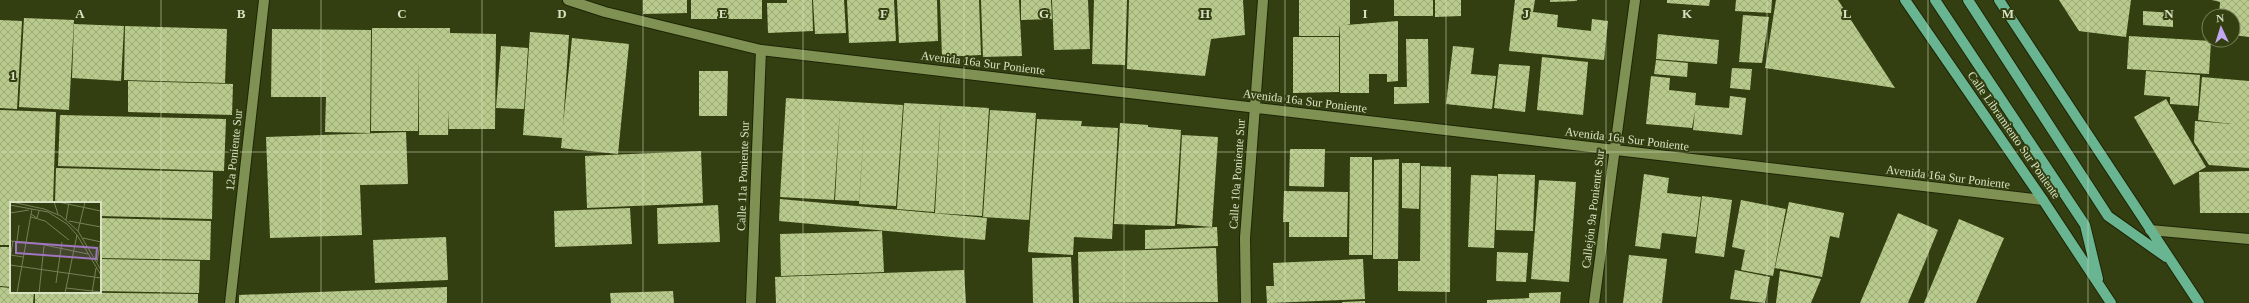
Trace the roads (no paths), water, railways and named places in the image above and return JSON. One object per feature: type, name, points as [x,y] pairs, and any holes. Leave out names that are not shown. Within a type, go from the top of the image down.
[{"type":"main road","name":"Calle Libramiento Sur Poniente","points":[[1905,0],[2043,200],[2111,303]]},
{"type":"main road","name":"Calle Libramiento Sur Poniente","points":[[1935,0],[2085,225],[2100,286]]},
{"type":"main road","points":[[1968,0],[2108,216],[2171,260]]},
{"type":"main road","points":[[1999,0],[2199,303]]},
{"type":"street","name":"12a Poniente Sur","points":[[230,303],[264,0]]},
{"type":"street","name":"Avenida 16a Sur Poniente","points":[[568,0],[605,12],[761,50],[2043,200]]},
{"type":"street","name":"Calle 10a Poniente Sur","points":[[1246,303],[1245,238],[1263,0]]},
{"type":"street","name":"Callejón 9a Poniente Sur","points":[[1594,303],[1635,0]]},
{"type":"street","name":"Calle 11a Poniente Sur","points":[[751,303],[761,50]]},
{"type":"street","points":[[2150,230],[2249,239]]}]
